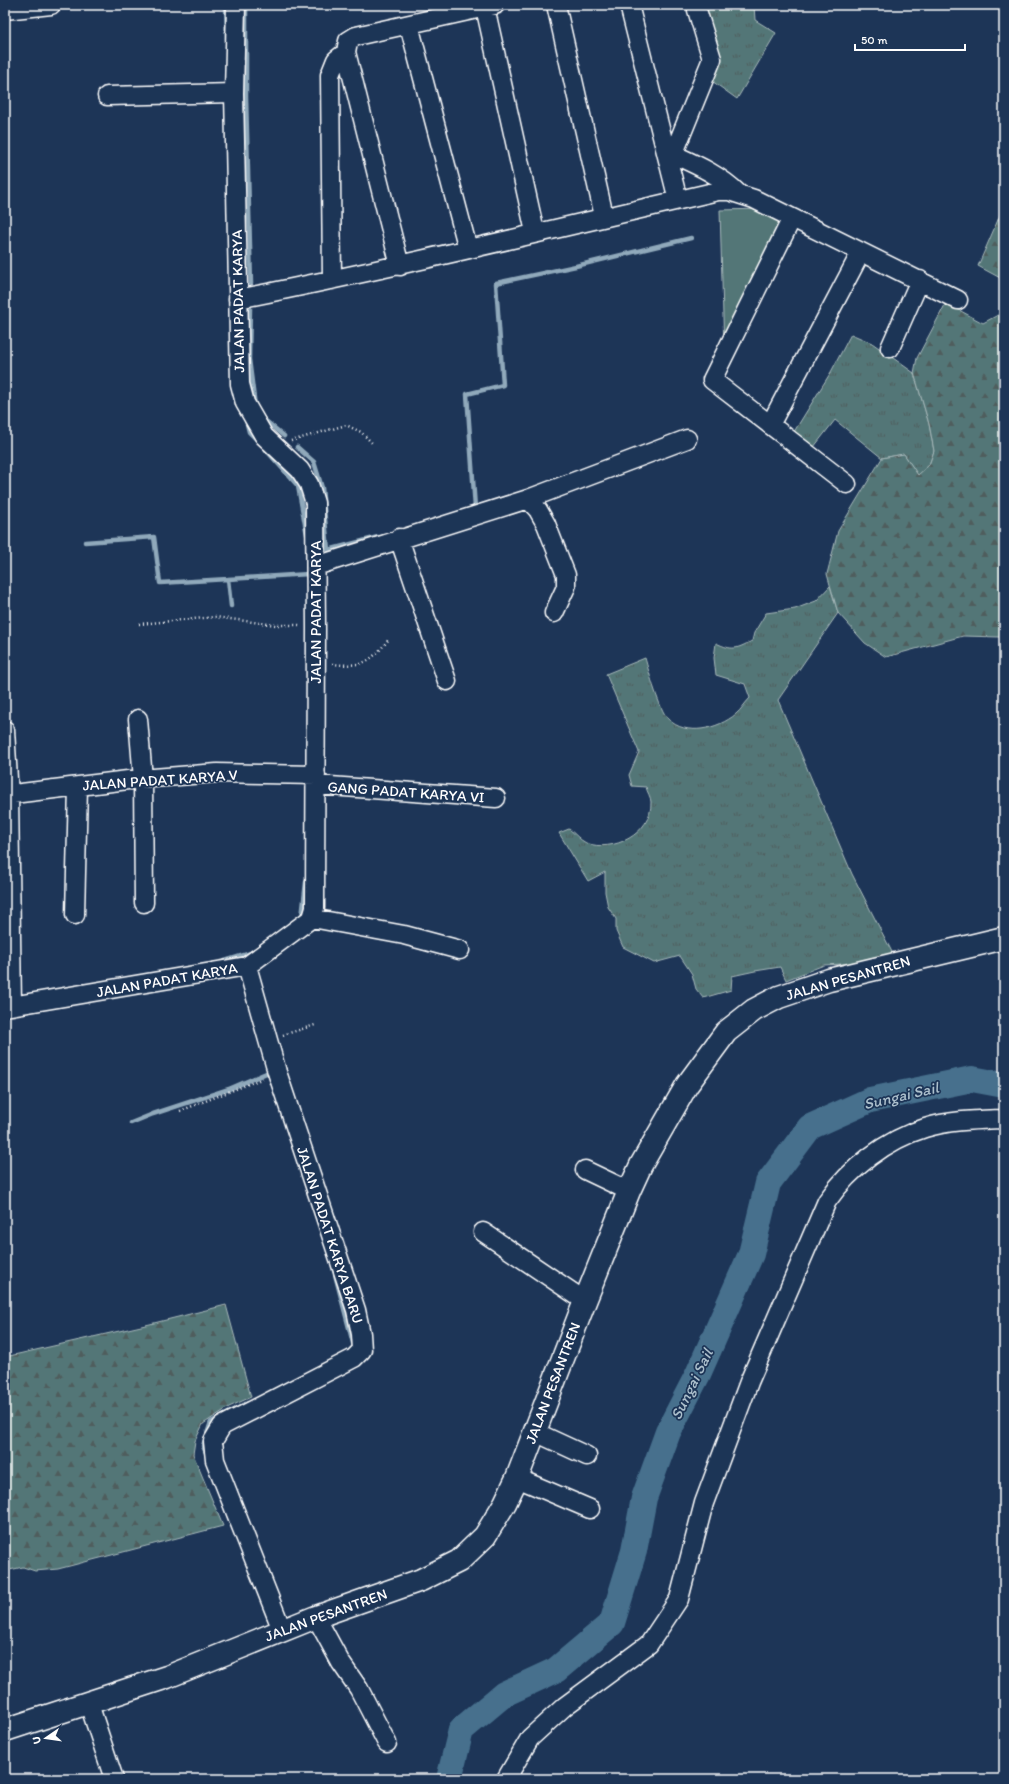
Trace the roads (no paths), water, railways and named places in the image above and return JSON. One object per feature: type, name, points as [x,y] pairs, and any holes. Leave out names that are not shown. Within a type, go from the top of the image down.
[{"type":"main road","name":"JALAN PESANTREN","points":[[5,1730],[89,1704],[167,1677],[316,1617],[421,1580],[459,1561],[485,1536],[505,1503],[517,1478],[584,1301],[641,1165],[687,1085],[726,1032],[754,1010],[779,997],[829,980],[1004,938]]},
{"type":"street","points":[[5,10],[51,5]]},
{"type":"street","name":"JALAN PADAT KARYA","points":[[9,1007],[247,966],[312,918],[315,908],[315,503],[309,484],[300,470],[264,436],[256,424],[245,403],[240,384],[234,93],[236,5]]},
{"type":"street","points":[[556,5],[604,216]]},
{"type":"street","points":[[629,5],[670,153],[678,200]]},
{"type":"street","points":[[400,266],[346,52],[348,41],[356,36],[490,6],[535,232]]},
{"type":"street","points":[[670,153],[712,59],[698,10]]},
{"type":"street","points":[[409,24],[468,249]]},
{"type":"street","points":[[332,280],[330,75],[336,60],[346,52]]},
{"type":"street","points":[[107,96],[234,93]]},
{"type":"street","points":[[670,153],[717,175],[739,194]]},
{"type":"street","points":[[238,299],[400,266],[535,232],[718,191],[739,194],[754,199],[958,300]]},
{"type":"street","points":[[792,218],[712,380],[847,484]]},
{"type":"street","points":[[770,425],[861,252]]},
{"type":"street","points":[[890,348],[920,280]]},
{"type":"street","points":[[316,566],[400,538],[528,499],[687,439]]},
{"type":"street","points":[[528,499],[538,510],[546,524],[566,575],[566,587],[554,613]]},
{"type":"street","points":[[400,538],[447,681]]},
{"type":"street","points":[[138,719],[143,779],[144,903]]},
{"type":"street","points":[[5,730],[9,1007]]},
{"type":"street","name":"JALAN PADAT KARYA V","points":[[7,795],[143,779],[217,773],[316,780]]},
{"type":"street","name":"GANG PADAT KARYA VI","points":[[316,780],[496,798]]},
{"type":"street","points":[[75,915],[78,786]]},
{"type":"street","points":[[312,918],[404,935],[460,950]]},
{"type":"street","name":"JALAN PADAT KARYA BARU","points":[[247,966],[277,1072],[356,1310],[361,1334],[362,1350],[354,1358],[222,1426],[213,1441],[215,1460],[282,1630]]},
{"type":"street","points":[[506,1779],[530,1738],[565,1706],[649,1644],[680,1599],[704,1503],[749,1382],[827,1201],[839,1184],[880,1150],[904,1135],[927,1127],[965,1121],[1004,1119]]},
{"type":"street","points":[[585,1170],[629,1191]]},
{"type":"street","points":[[483,1232],[584,1301]]},
{"type":"street","points":[[535,1432],[587,1456]]},
{"type":"street","points":[[517,1478],[590,1509]]},
{"type":"street","points":[[316,1617],[341,1663],[359,1689],[387,1743]]},
{"type":"street","points":[[89,1704],[114,1779]]},
{"type":"waterway","points":[[246,5],[246,96],[251,284]]},
{"type":"waterway","points":[[226,7],[227,39]]},
{"type":"waterway","points":[[472,510],[475,508],[467,394],[503,385],[496,283],[576,266],[691,238]]},
{"type":"waterway","points":[[250,308],[249,359],[255,406]]},
{"type":"waterway","points":[[261,417],[284,436]]},
{"type":"waterway","points":[[246,420],[249,432],[258,441]]},
{"type":"waterway","points":[[297,447],[314,462],[322,488],[328,550],[378,537]]},
{"type":"waterway","points":[[266,450],[298,486],[307,535]]},
{"type":"waterway","points":[[85,542],[154,537],[160,583],[228,579]]},
{"type":"waterway","points":[[231,606],[228,579],[309,574]]},
{"type":"waterway","points":[[302,918],[306,882]]},
{"type":"waterway","points":[[225,961],[254,952]]},
{"type":"waterway","points":[[131,1123],[153,1114],[229,1089],[271,1071]]},
{"type":"waterway","name":"Sungai Sail","points":[[449,1779],[461,1730],[504,1694],[556,1670],[612,1623],[634,1551],[644,1498],[668,1432],[698,1374],[751,1254],[768,1183],[810,1127],[870,1100],[972,1079],[1004,1085]]},
{"type":"waterway","points":[[333,1267],[354,1347]]},
{"type":"waterway","points":[[207,1455],[203,1446],[211,1422],[248,1403]]}]
